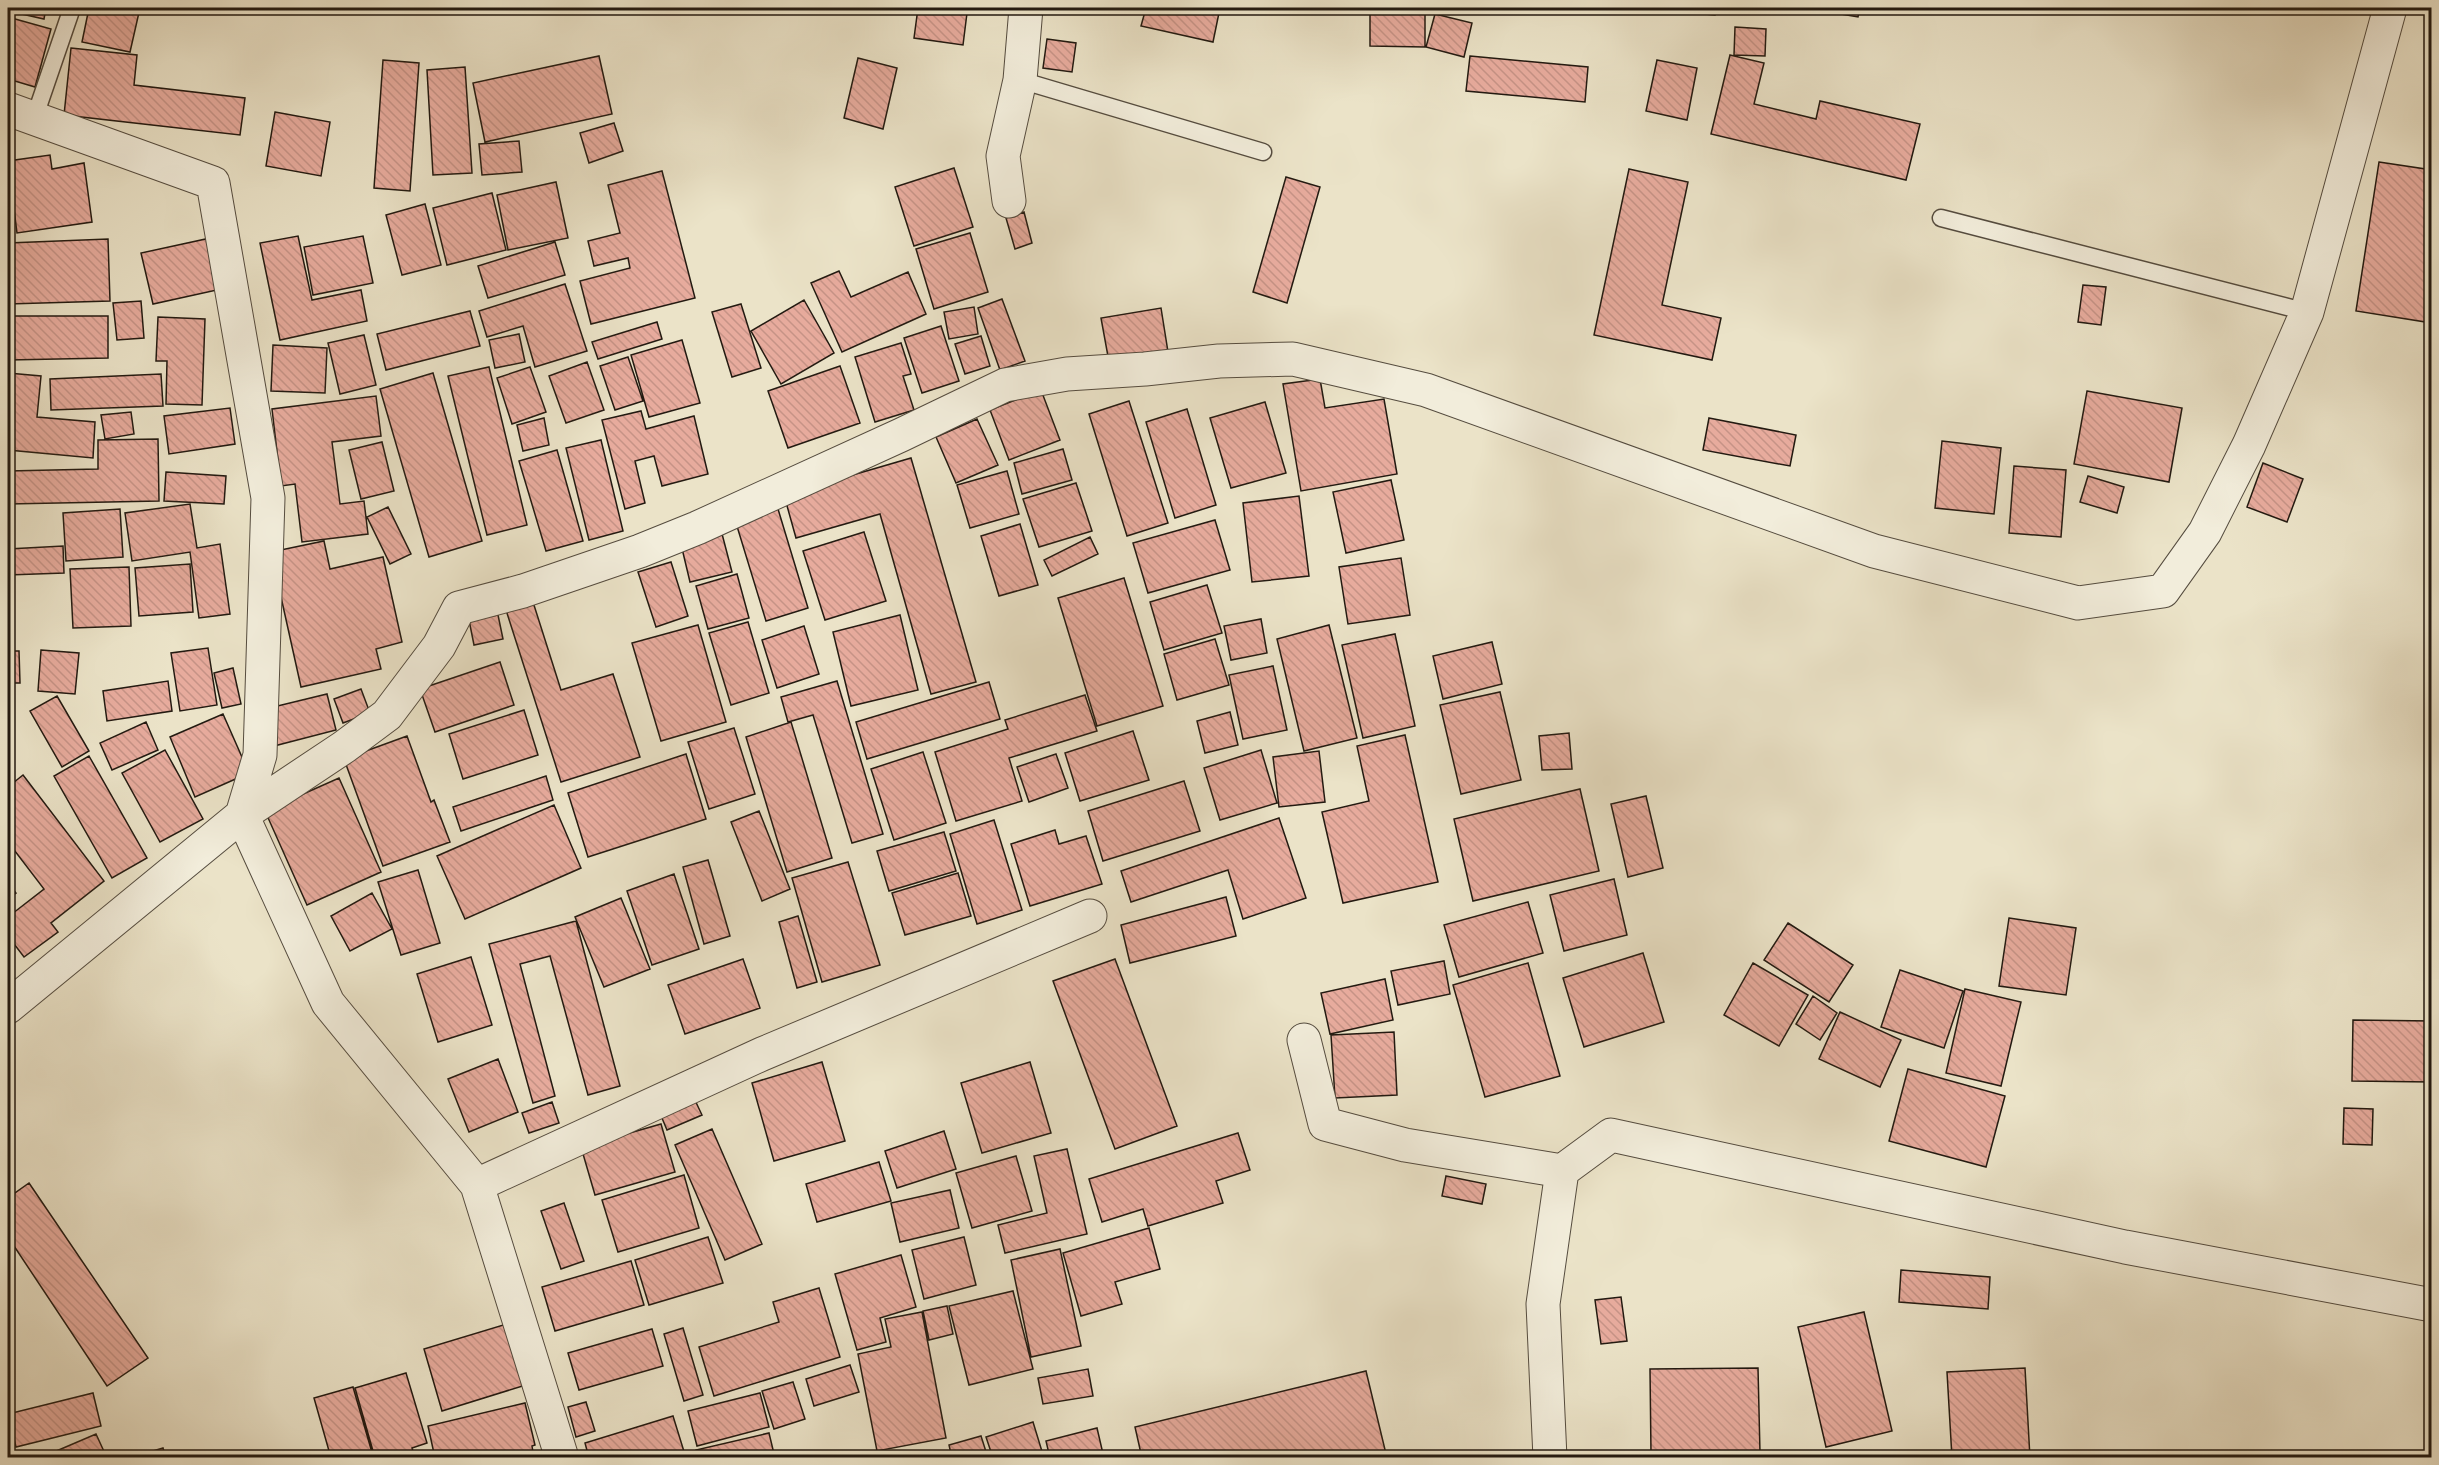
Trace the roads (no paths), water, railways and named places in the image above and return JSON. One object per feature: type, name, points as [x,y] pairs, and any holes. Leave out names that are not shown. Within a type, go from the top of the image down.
[{"type":"street","points":[[1009,201],[1003,156],[1020,80],[1026,8]]},
{"type":"street","points":[[8,1007],[242,815],[344,747],[387,715],[440,646],[459,608],[523,591],[688,532],[776,494],[1005,385],[1068,374],[1219,361],[1293,359],[1426,390],[1874,551],[2078,603],[2163,591],[2205,532],[2248,445],[2307,312],[2391,8]]},
{"type":"street","points":[[21,114],[213,183],[268,498],[260,755],[242,815],[328,1003],[477,1185],[562,1458]]},
{"type":"street","points":[[477,1185],[762,1054],[1090,916]]},
{"type":"street","points":[[1304,1040],[1325,1124],[1405,1145],[1562,1171]]},
{"type":"street","points":[[1550,1458],[1543,1304],[1562,1171],[1611,1135],[2125,1247],[2432,1305]]},
{"type":"lane","points":[[21,114],[72,8]]},
{"type":"lane","points":[[1020,80],[1263,152]]},
{"type":"lane","points":[[1941,218],[2307,312]]}]
